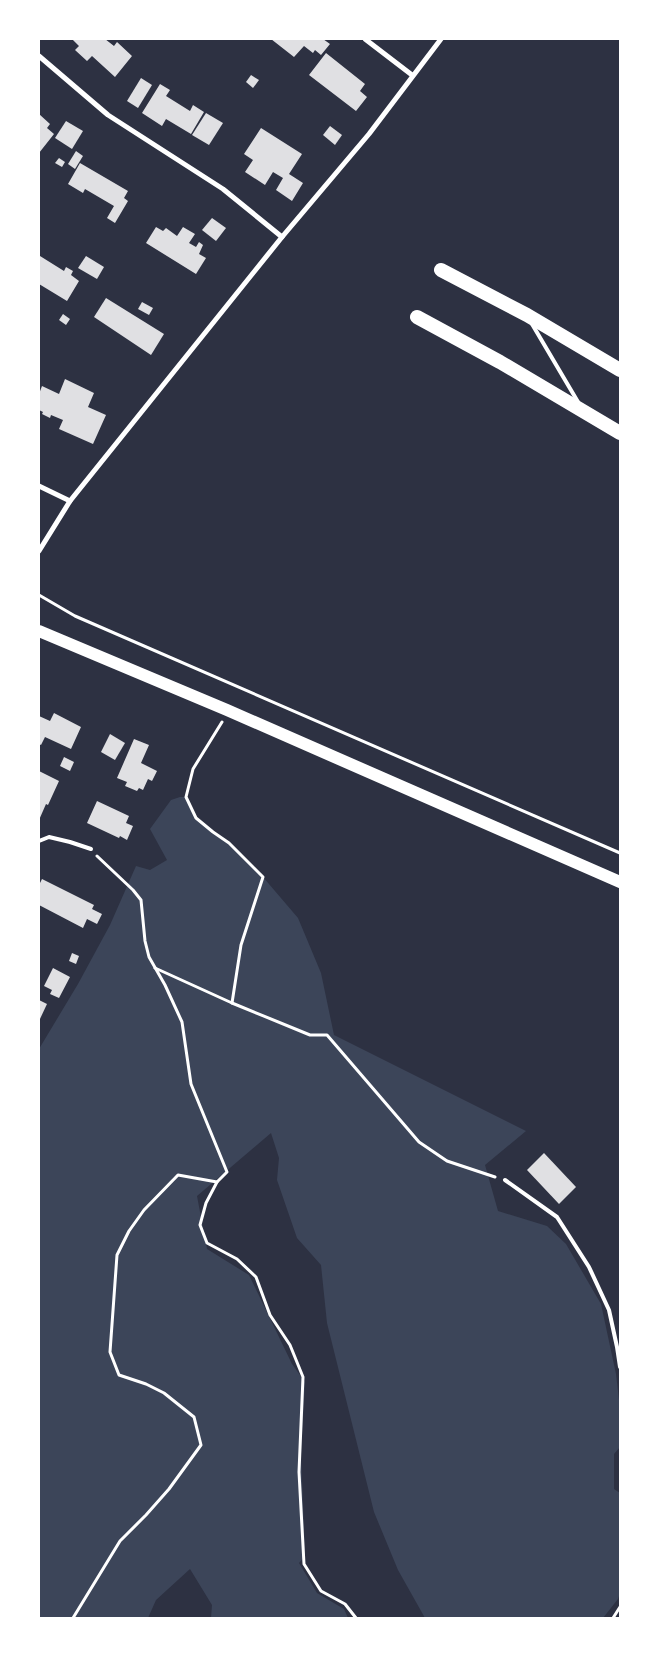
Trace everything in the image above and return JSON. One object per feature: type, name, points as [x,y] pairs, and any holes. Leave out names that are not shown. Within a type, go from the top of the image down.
[{"type":"highway","points":[[441,270],[527,315],[620,370]]},
{"type":"highway","points":[[417,317],[500,362],[620,433]]},
{"type":"main road","points":[[39,631],[227,710],[620,882]]},
{"type":"street","points":[[366,39],[412,75]]},
{"type":"street","points":[[39,551],[70,500],[282,237],[368,134],[441,39]]},
{"type":"street","points":[[39,56],[108,115],[224,189],[282,237]]},
{"type":"street","points":[[39,486],[70,500]]},
{"type":"lane","points":[[527,315],[583,410]]},
{"type":"lane","points":[[39,841],[49,837],[91,849]]},
{"type":"lane","points":[[505,1180],[557,1216],[589,1267],[609,1310],[620,1367]]},
{"type":"path","points":[[39,595],[75,616],[620,852]]},
{"type":"path","points":[[227,710],[193,769],[186,797],[196,818],[229,843],[263,877],[241,945],[232,1003]]},
{"type":"path","points":[[91,849],[102,862],[133,890],[140,900],[149,957],[166,985],[182,1022],[191,1084],[227,1172],[217,1182],[206,1204],[200,1225],[207,1243],[237,1259],[256,1277],[270,1314],[290,1345],[303,1377],[299,1472],[304,1564],[320,1592],[345,1604],[356,1618]]},
{"type":"path","points":[[155,968],[232,1003],[310,1035],[327,1035],[419,1142],[447,1161],[505,1180]]},
{"type":"path","points":[[73,1618],[120,1541],[169,1489],[201,1445],[194,1417],[164,1393],[146,1384],[119,1375],[110,1352],[117,1255],[129,1231],[144,1210],[178,1175],[217,1182]]},
{"type":"path","points":[[613,1618],[620,1607]]},
{"type":"shaded area","points":[[186,797],[197,818],[229,843],[263,877],[298,918],[321,973],[334,1035],[526,1131],[485,1165],[498,1211],[547,1226],[566,1244],[601,1304],[616,1374],[620,1408],[620,1447],[614,1454],[614,1489],[620,1493],[620,1593],[618,1599],[603,1618],[425,1618],[398,1570],[374,1512],[327,1323],[321,1265],[297,1238],[277,1180],[279,1158],[271,1133],[197,1196],[207,1249],[249,1275],[292,1364],[305,1382],[301,1454],[305,1556],[299,1563],[317,1593],[344,1609],[348,1618],[211,1618],[212,1605],[190,1569],[156,1600],[148,1618],[39,1618],[39,1049],[78,984],[110,925],[136,866],[150,870],[167,860],[150,829],[171,800]]},
{"type":"building","points":[[72,39],[105,39],[114,46],[117,42],[132,56],[115,77],[92,56],[87,61],[75,50],[79,46]]},
{"type":"building","points":[[271,39],[323,39],[330,44],[321,55],[315,50],[313,53],[304,46],[294,57]]},
{"type":"building","points":[[326,53],[365,84],[360,91],[367,97],[356,111],[309,75]]},
{"type":"building","points":[[251,75],[259,80],[253,88],[246,82]]},
{"type":"building","points":[[141,78],[152,85],[138,108],[127,101]]},
{"type":"building","points":[[160,84],[170,90],[166,96],[190,111],[193,105],[204,112],[191,134],[166,119],[162,126],[142,113]]},
{"type":"building","points":[[206,113],[223,123],[209,145],[192,135]]},
{"type":"building","points":[[39,114],[50,124],[47,128],[54,134],[39,153]]},
{"type":"building","points":[[66,121],[83,131],[72,149],[55,138]]},
{"type":"building","points":[[330,126],[342,135],[335,145],[323,135]]},
{"type":"building","points":[[261,128],[302,154],[289,174],[303,183],[292,201],[276,190],[283,178],[273,172],[265,185],[245,172],[253,160],[244,154]]},
{"type":"building","points":[[76,151],[83,156],[75,169],[68,164]]},
{"type":"building","points":[[59,158],[65,162],[62,167],[55,163]]},
{"type":"building","points":[[80,163],[128,191],[124,198],[128,201],[115,223],[107,218],[114,206],[85,189],[83,193],[68,184]]},
{"type":"building","points":[[212,218],[226,228],[216,241],[202,230]]},
{"type":"building","points":[[156,227],[163,231],[166,228],[177,236],[183,227],[195,234],[189,243],[196,247],[199,242],[203,245],[199,254],[206,258],[196,274],[146,243]]},
{"type":"building","points":[[40,256],[64,271],[66,267],[73,271],[71,275],[79,281],[67,301],[39,284]]},
{"type":"building","points":[[86,256],[104,267],[97,279],[78,268]]},
{"type":"building","points":[[106,298],[164,334],[151,355],[94,317]]},
{"type":"building","points":[[142,302],[153,308],[149,315],[138,309]]},
{"type":"building","points":[[63,314],[70,319],[66,325],[59,320]]},
{"type":"building","points":[[65,379],[94,393],[88,407],[106,415],[93,444],[59,429],[63,420],[51,415],[50,418],[39,410],[39,394],[42,386],[59,394]]},
{"type":"building","points":[[54,713],[81,727],[71,749],[45,737],[41,745],[39,744],[39,716],[50,721]]},
{"type":"building","points":[[110,734],[125,743],[115,760],[101,752]]},
{"type":"building","points":[[134,739],[149,745],[141,763],[157,771],[152,781],[148,779],[143,790],[139,788],[137,791],[125,786],[127,782],[117,778]]},
{"type":"building","points":[[64,757],[74,762],[70,771],[60,766]]},
{"type":"building","points":[[39,771],[59,781],[39,820]]},
{"type":"building","points":[[97,801],[129,816],[126,823],[133,826],[127,840],[87,823]]},
{"type":"building","points":[[42,879],[94,905],[92,909],[102,914],[97,924],[87,919],[83,928],[39,905],[39,885]]},
{"type":"building","points":[[72,953],[79,956],[76,964],[69,961]]},
{"type":"building","points":[[53,968],[70,977],[59,998],[50,994],[52,990],[44,986]]},
{"type":"building","points":[[39,1000],[47,1004],[39,1021]]},
{"type":"building","points":[[544,1153],[576,1187],[559,1204],[527,1170]]}]
